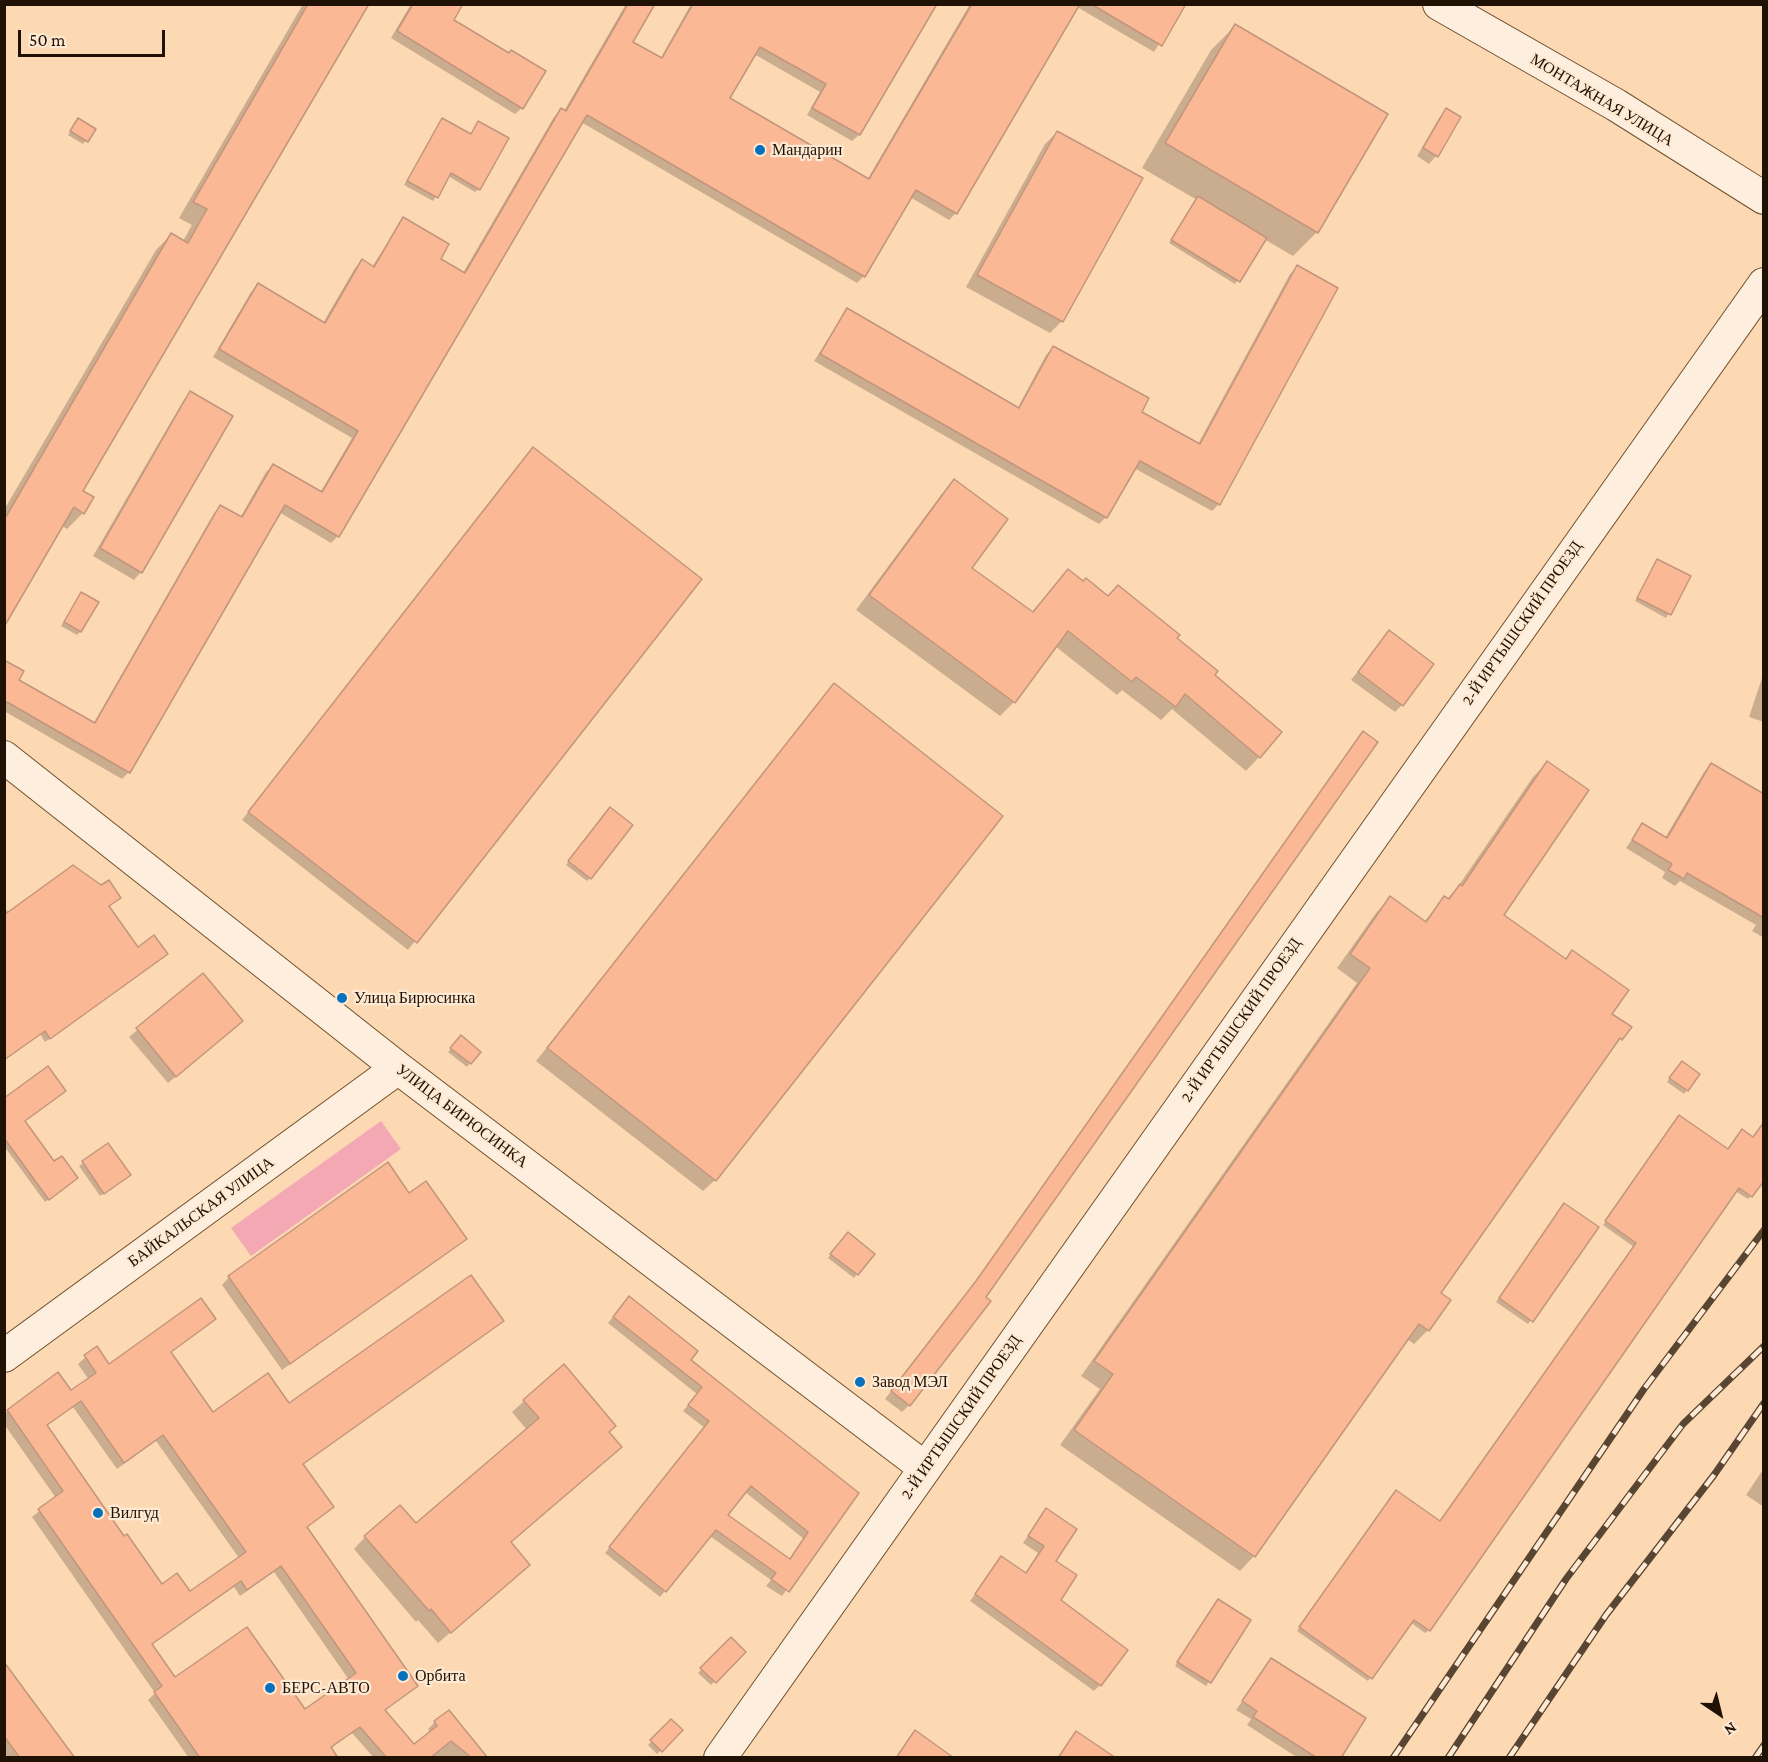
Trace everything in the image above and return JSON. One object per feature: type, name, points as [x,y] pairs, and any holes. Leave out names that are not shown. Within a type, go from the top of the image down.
[{"type":"main road","name":"МОНТАЖНАЯ УЛИЦА","points":[[1439,4],[1616,105],[1764,198]]},
{"type":"main road","name":"2-Й ИРТЫШСКИЙ ПРОЕЗД","points":[[720,1758],[1764,284]]},
{"type":"main road","name":"УЛИЦА БИРЮСИНКА","points":[[4,757],[398,1068],[925,1468]]},
{"type":"main road","name":"БАЙКАЛЬСКАЯ УЛИЦА","points":[[4,1356],[398,1068]]},
{"type":"shaded area","points":[[381,1121],[401,1149],[251,1256],[231,1228]]},
{"type":"building","points":[[308,4],[369,4],[83,491],[94,497],[84,514],[74,507],[4,627],[4,520],[171,233],[188,243],[207,209],[193,202]]},
{"type":"building","points":[[413,4],[463,4],[454,20],[509,53],[511,50],[546,71],[523,109],[397,31]]},
{"type":"building","points":[[628,4],[655,4],[633,42],[662,58],[693,4],[937,4],[860,135],[812,108],[826,84],[760,47],[730,98],[869,179],[972,4],[1080,4],[957,214],[916,190],[865,277],[587,115],[339,537],[285,505],[130,773],[7,702],[4,707],[4,660],[24,671],[19,680],[95,723],[220,505],[242,517],[273,464],[322,492],[358,431],[219,349],[258,283],[325,323],[362,259],[374,267],[403,217],[449,244],[441,259],[465,273],[561,108],[566,111]]},
{"type":"building","points":[[1091,4],[1186,4],[1162,46]]},
{"type":"building","points":[[1235,24],[1388,114],[1318,233],[1165,143]]},
{"type":"building","points":[[1446,108],[1461,117],[1438,157],[1423,148]]},
{"type":"building","points":[[78,118],[96,129],[88,142],[70,131]]},
{"type":"building","points":[[442,118],[471,134],[478,121],[509,138],[480,190],[451,173],[438,198],[407,181]]},
{"type":"building","points":[[1057,131],[1143,178],[1063,322],[977,275]]},
{"type":"building","points":[[1198,196],[1267,238],[1240,282],[1171,240]]},
{"type":"building","points":[[1297,265],[1338,288],[1220,505],[1140,461],[1107,518],[820,354],[847,308],[1019,408],[1053,346],[1149,398],[1142,412],[1200,444]]},
{"type":"building","points":[[190,391],[233,416],[142,573],[100,548]]},
{"type":"building","points":[[533,447],[702,579],[417,943],[248,812]]},
{"type":"building","points":[[954,479],[1008,519],[972,568],[1033,612],[1068,569],[1083,581],[1086,578],[1108,596],[1118,585],[1180,635],[1177,638],[1218,671],[1215,675],[1282,732],[1260,758],[1185,694],[1176,707],[1136,677],[1132,682],[1068,631],[1015,703],[869,595]]},
{"type":"building","points":[[1657,559],[1691,576],[1671,615],[1637,598]]},
{"type":"building","points":[[81,592],[99,602],[81,632],[64,622]]},
{"type":"building","points":[[1389,630],[1434,664],[1403,706],[1358,672]]},
{"type":"building","points":[[834,683],[1003,816],[716,1181],[547,1048]]},
{"type":"building","points":[[1363,731],[1378,742],[986,1297],[991,1301],[910,1406],[891,1391],[976,1281]]},
{"type":"building","points":[[1547,761],[1589,790],[1504,915],[1566,959],[1572,950],[1629,990],[1612,1014],[1632,1027],[1622,1040],[1620,1038],[1441,1293],[1451,1300],[1429,1331],[1419,1324],[1255,1557],[1074,1430],[1113,1374],[1094,1361],[1370,968],[1350,954],[1390,896],[1426,922],[1444,896],[1449,899],[1460,884],[1462,886]]},
{"type":"building","points":[[1711,763],[1764,794],[1764,918],[1687,873],[1684,879],[1668,870],[1672,864],[1632,840],[1642,823],[1667,838]]},
{"type":"building","points":[[610,807],[633,825],[591,879],[568,861]]},
{"type":"building","points":[[73,865],[101,885],[109,880],[121,898],[109,906],[138,947],[154,935],[168,954],[50,1039],[45,1031],[4,1060],[4,915]]},
{"type":"building","points":[[203,973],[243,1021],[176,1077],[136,1028]]},
{"type":"building","points":[[461,1035],[481,1052],[471,1064],[450,1048]]},
{"type":"building","points":[[1682,1061],[1700,1074],[1688,1091],[1669,1078]]},
{"type":"building","points":[[48,1066],[66,1091],[25,1121],[54,1161],[62,1156],[78,1178],[49,1200],[4,1138],[4,1098]]},
{"type":"building","points":[[1679,1115],[1728,1149],[1742,1129],[1753,1137],[1764,1122],[1764,1181],[1752,1197],[1739,1188],[1430,1631],[1414,1620],[1372,1679],[1299,1627],[1396,1490],[1440,1521],[1636,1243],[1605,1221]]},
{"type":"building","points":[[108,1143],[131,1175],[104,1194],[82,1161]]},
{"type":"building","points":[[388,1162],[409,1193],[426,1181],[467,1239],[290,1364],[228,1276]]},
{"type":"building","points":[[1564,1203],[1599,1227],[1533,1322],[1499,1298]]},
{"type":"building","points":[[848,1232],[875,1254],[858,1275],[830,1254]]},
{"type":"building","points":[[471,1275],[504,1321],[303,1464],[334,1507],[307,1527],[418,1686],[385,1710],[414,1744],[437,1726],[434,1721],[449,1710],[488,1758],[472,1758],[451,1741],[430,1758],[387,1758],[360,1727],[331,1747],[338,1758],[200,1758],[154,1692],[162,1686],[38,1509],[63,1491],[7,1410],[58,1372],[71,1390],[96,1373],[84,1355],[97,1346],[109,1364],[201,1298],[216,1319],[171,1352],[213,1412],[268,1373],[289,1403]],"holes":[[[81,1401],[124,1463],[163,1435],[246,1552],[190,1591],[177,1573],[162,1584],[127,1534],[124,1536],[47,1425]],[[281,1566],[356,1673],[305,1709],[247,1627],[175,1677],[152,1644],[241,1581],[247,1590]]]},
{"type":"building","points":[[629,1296],[698,1351],[691,1360],[859,1493],[789,1592],[771,1579],[776,1573],[716,1530],[666,1592],[609,1547],[709,1421],[688,1405],[702,1387],[613,1317]],"holes":[[[751,1486],[808,1532],[790,1559],[728,1515]]]},
{"type":"building","points":[[564,1364],[616,1426],[609,1432],[622,1447],[511,1542],[530,1565],[451,1633],[364,1536],[400,1505],[416,1523],[539,1418],[523,1400]]},
{"type":"building","points":[[1046,1508],[1077,1529],[1056,1561],[1077,1575],[1061,1600],[1128,1650],[1101,1686],[975,1594],[1001,1556],[1026,1573],[1044,1546],[1028,1536]]},
{"type":"building","points":[[1218,1599],[1251,1620],[1211,1683],[1177,1662]]},
{"type":"building","points":[[731,1637],[746,1652],[716,1683],[700,1668]]},
{"type":"building","points":[[1271,1658],[1366,1718],[1341,1758],[1317,1758],[1253,1717],[1257,1711],[1242,1701]]},
{"type":"building","points":[[4,1662],[75,1758],[20,1758],[4,1736]]},
{"type":"building","points":[[671,1719],[683,1730],[662,1752],[650,1740]]},
{"type":"building","points":[[915,1730],[954,1758],[896,1758]]},
{"type":"building","points":[[1076,1731],[1116,1758],[1058,1758]]},
{"type":"railway","points":[[1393,1758],[1644,1389],[1764,1230]]},
{"type":"railway","points":[[1448,1758],[1566,1579],[1683,1424],[1764,1346]]},
{"type":"railway","points":[[1509,1758],[1606,1615],[1714,1475],[1764,1403]]},
{"type":"railway","points":[[1755,1758],[1764,1745]]},
{"type":"place","name":"Мандарин","points":[[760,150]]},
{"type":"place","name":"Улица Бирюсинка","points":[[342,998]]},
{"type":"place","name":"Завод МЭЛ","points":[[860,1382]]},
{"type":"place","name":"Вилгуд","points":[[98,1513]]},
{"type":"place","name":"Орбита","points":[[403,1676]]},
{"type":"place","name":"БЕРС-АВТО","points":[[270,1688]]}]
